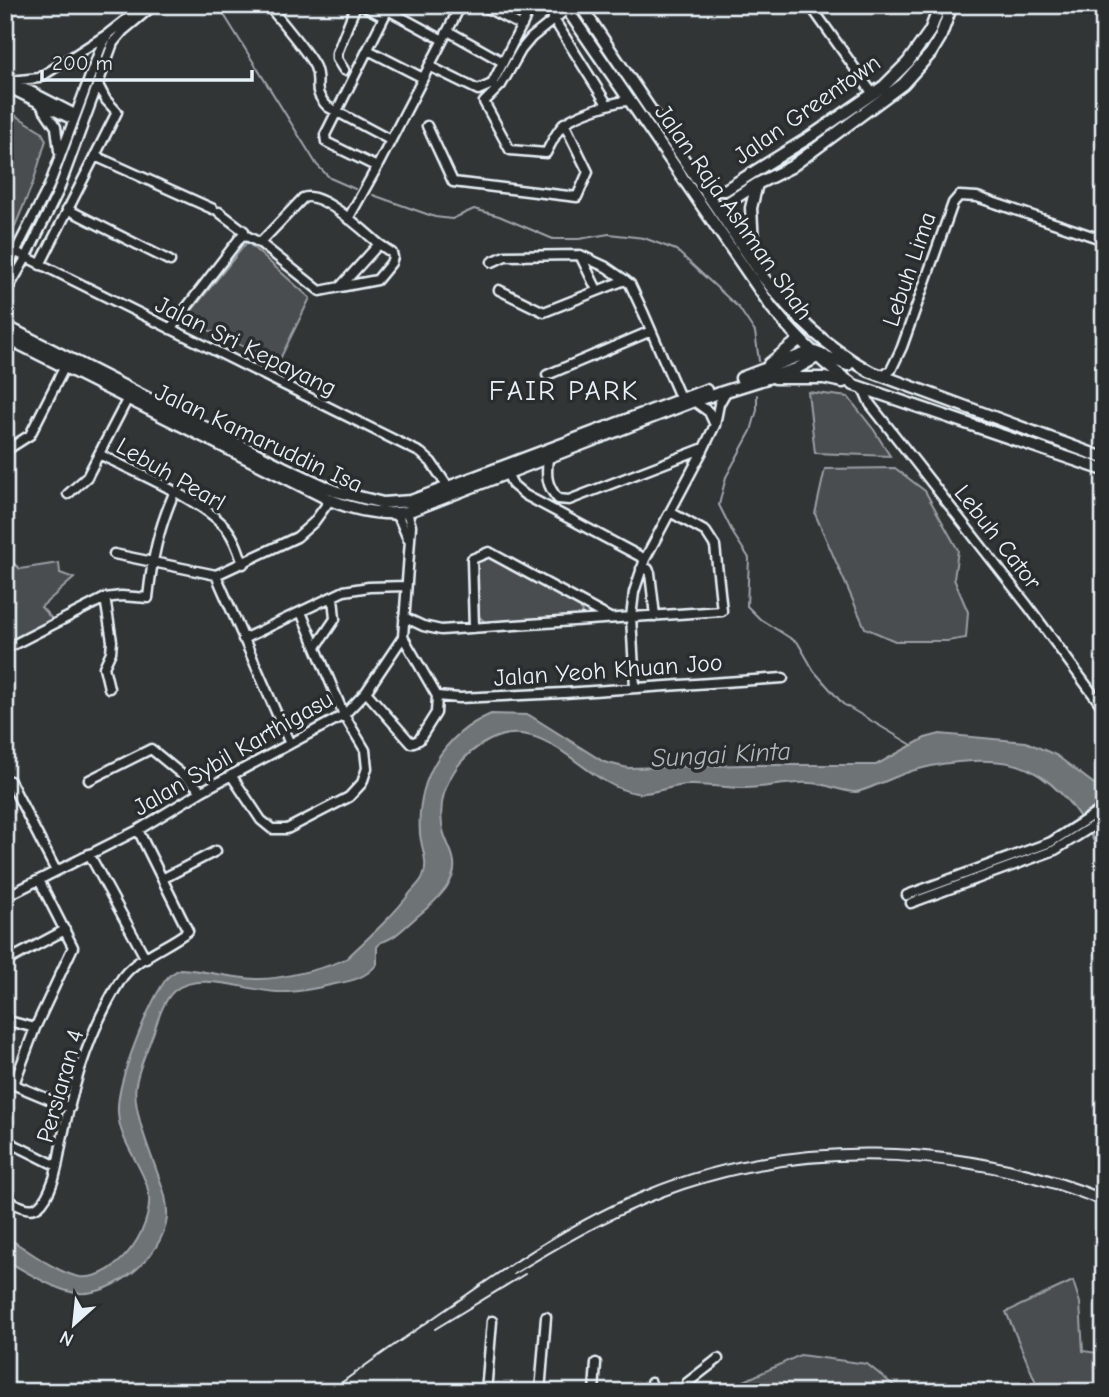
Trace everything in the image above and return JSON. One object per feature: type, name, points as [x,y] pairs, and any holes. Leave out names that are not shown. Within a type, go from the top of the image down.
[{"type":"main road","name":"Jalan Raja Ashman Shah","points":[[580,5],[763,277],[801,322],[844,356],[869,371],[1104,458]]},
{"type":"main road","name":"Jalan Greentown","points":[[706,190],[725,190],[873,94],[908,62],[930,31],[940,5]]},
{"type":"main road","name":"Jalan Greentown","points":[[718,209],[757,184],[791,167],[903,84],[931,53],[940,38],[952,5]]},
{"type":"main road","name":"Jalan Raja Ashman Shah","points":[[563,7],[583,29],[668,159],[772,308],[799,340],[836,373],[859,386],[1104,470]]},
{"type":"main road","points":[[583,29],[582,20],[587,16]]},
{"type":"main road","points":[[668,159],[684,171],[708,202],[718,209]]},
{"type":"main road","points":[[755,264],[751,208],[757,184]]},
{"type":"main road","points":[[763,277],[774,297],[814,342],[816,354],[869,371]]},
{"type":"main road","name":"Jalan Kamaruddin Isa","points":[[5,326],[283,467],[354,497],[383,503],[411,501],[507,473],[682,402],[694,401],[762,375]]},
{"type":"main road","name":"Jalan Kamaruddin Isa","points":[[8,340],[330,500],[349,508],[393,514],[407,512],[450,491],[682,402],[762,375],[796,369],[816,354]]},
{"type":"main road","points":[[762,375],[799,340]]},
{"type":"main road","points":[[762,375],[824,378],[859,386]]},
{"type":"main road","points":[[330,500],[354,497]]},
{"type":"main road","points":[[383,503],[387,507],[400,508],[407,512]]},
{"type":"street","points":[[7,82],[39,78],[109,33],[145,5]]},
{"type":"street","points":[[75,117],[82,111],[105,52],[154,5]]},
{"type":"street","points":[[344,70],[337,59],[337,53],[356,5]]},
{"type":"street","points":[[362,5],[387,11],[443,40]]},
{"type":"street","points":[[348,219],[461,5]]},
{"type":"street","points":[[481,5],[522,26]]},
{"type":"street","points":[[429,66],[478,90],[492,84],[535,5],[547,10],[563,7]]},
{"type":"street","points":[[810,5],[873,94],[873,107]]},
{"type":"street","points":[[272,7],[315,67],[320,99],[336,111],[390,140]]},
{"type":"street","points":[[563,7],[531,38],[501,85],[484,102],[510,150],[546,153],[564,123],[607,104],[620,100],[629,101]]},
{"type":"street","points":[[377,167],[326,142],[327,129],[387,11]]},
{"type":"street","points":[[553,18],[607,104]]},
{"type":"street","points":[[448,31],[503,62]]},
{"type":"street","points":[[5,272],[49,186],[101,47],[109,33]]},
{"type":"street","points":[[5,294],[58,192],[114,43]]},
{"type":"street","points":[[368,50],[423,78]]},
{"type":"street","points":[[7,82],[41,105],[75,117]]},
{"type":"street","points":[[7,82],[75,117]]},
{"type":"street","points":[[40,265],[117,112],[106,100],[97,83]]},
{"type":"street","points":[[873,94],[887,97]]},
{"type":"street","points":[[41,105],[56,127],[59,157]]},
{"type":"street","points":[[70,157],[76,126],[75,117]]},
{"type":"street","points":[[427,126],[453,182],[577,197],[588,172],[564,123]]},
{"type":"street","points":[[94,156],[216,210],[244,231],[243,234],[260,243],[320,291],[377,280],[393,257],[392,253],[348,219],[309,195],[260,243]]},
{"type":"street","name":"Lebuh Lima","points":[[882,375],[891,370],[896,362],[953,202],[959,196],[977,197],[1104,240]]},
{"type":"street","points":[[67,209],[170,261]]},
{"type":"street","points":[[170,329],[243,234]]},
{"type":"street","points":[[340,288],[379,244]]},
{"type":"street","name":"Jalan Sri Kepayang","points":[[16,252],[421,453],[432,462],[450,491]]},
{"type":"street","points":[[580,255],[597,290]]},
{"type":"street","points":[[492,262],[505,256],[580,255],[606,267],[625,280],[630,284],[682,402]]},
{"type":"street","points":[[499,290],[544,312],[625,280]]},
{"type":"street","points":[[547,375],[651,331]]},
{"type":"street","points":[[5,358],[8,340]]},
{"type":"street","points":[[5,451],[30,435],[65,366]]},
{"type":"street","name":"Lebuh Cator","points":[[859,386],[870,404],[1028,606],[1104,709]]},
{"type":"street","points":[[635,687],[631,617],[634,592],[645,559],[704,448],[715,425],[719,404],[728,388]]},
{"type":"street","points":[[68,494],[87,477],[128,398]]},
{"type":"street","points":[[694,401],[709,412],[715,425]]},
{"type":"street","points":[[548,458],[546,477],[549,489],[558,499],[569,500],[704,448]]},
{"type":"street","name":"Lebuh Pearl","points":[[99,454],[197,505],[220,522],[233,538],[243,564]]},
{"type":"street","points":[[507,473],[513,485],[525,495],[645,559]]},
{"type":"street","points":[[5,649],[105,598],[148,598],[152,562],[162,520],[174,493]]},
{"type":"street","points":[[114,554],[216,575],[296,537],[314,522],[330,500]]},
{"type":"street","points":[[366,692],[411,743],[419,740],[436,713],[437,696],[403,637],[411,520],[407,512]]},
{"type":"street","points":[[404,617],[423,626],[441,630],[722,611],[715,546],[706,533],[670,512]]},
{"type":"street","points":[[393,514],[399,518],[408,539]]},
{"type":"street","points":[[474,628],[472,559],[489,552],[610,619]]},
{"type":"street","points":[[642,569],[648,569],[650,573],[655,616]]},
{"type":"street","points":[[216,575],[290,744]]},
{"type":"street","points":[[243,639],[344,592],[369,587],[406,586]]},
{"type":"street","points":[[316,648],[335,619],[333,597]]},
{"type":"street","points":[[105,598],[112,641],[111,652],[104,667],[109,688]]},
{"type":"street","points":[[232,775],[261,820],[272,828],[286,830],[349,797],[362,783],[367,768],[365,750],[344,715],[301,612]]},
{"type":"street","name":"Jalan Sybil Karthigasu","points":[[5,898],[138,830],[202,791],[344,715],[366,692],[403,637]]},
{"type":"street","name":"Jalan Yeoh Khuan Joo","points":[[437,696],[472,698],[783,678]]},
{"type":"street","points":[[89,780],[151,749],[202,791]]},
{"type":"street","points":[[10,781],[56,871]]},
{"type":"street","points":[[909,899],[1055,850],[1104,808]]},
{"type":"street","points":[[1077,831],[1104,819]]},
{"type":"street","points":[[138,830],[162,878],[216,850]]},
{"type":"street","points":[[89,853],[146,959]]},
{"type":"street","name":"Persiaran 4","points":[[5,1199],[28,1209],[36,1208],[42,1202],[56,1174],[85,1052],[115,990],[127,971],[187,933],[188,929],[162,878]]},
{"type":"street","points":[[39,880],[73,947],[10,1082],[70,1108]]},
{"type":"street","points":[[5,962],[65,930]]},
{"type":"street","points":[[5,1020],[35,1028]]},
{"type":"street","points":[[5,1140],[57,1166]]},
{"type":"street","points":[[540,1392],[546,1317]]},
{"type":"street","points":[[486,1392],[492,1321]]},
{"type":"street","points":[[685,1392],[687,1383],[718,1359]]},
{"type":"street","points":[[594,1392],[596,1363]]},
{"type":"shaded area","points":[[5,109],[41,131],[46,140],[33,183],[5,250]]},
{"type":"shaded area","points":[[247,242],[310,298],[278,363],[185,319]]},
{"type":"shaded area","points":[[808,392],[848,397],[890,456],[815,453]]},
{"type":"shaded area","points":[[895,468],[925,491],[958,550],[954,579],[968,612],[966,638],[947,641],[895,641],[865,628],[815,514],[825,469]]},
{"type":"shaded area","points":[[5,556],[20,569],[59,563],[60,573],[74,578],[41,607],[53,620],[11,641],[5,630]]},
{"type":"shaded area","points":[[489,558],[580,607],[582,613],[578,616],[485,622],[477,615],[478,562]]},
{"type":"shaded area","name":"Sungai Kinta","points":[[491,714],[529,715],[604,762],[628,768],[876,765],[925,738],[940,734],[1026,742],[1056,755],[1102,790],[1104,863],[1083,822],[1065,798],[1030,770],[1004,762],[957,762],[928,767],[856,792],[816,783],[802,783],[746,788],[688,785],[636,793],[617,787],[547,742],[529,735],[510,734],[490,740],[467,756],[445,789],[441,816],[454,865],[449,883],[435,901],[391,938],[381,942],[377,947],[377,964],[368,973],[347,982],[292,992],[196,982],[174,991],[167,1000],[143,1059],[135,1093],[144,1136],[164,1191],[167,1210],[163,1232],[145,1261],[115,1284],[99,1291],[83,1293],[51,1285],[5,1260],[5,1236],[52,1266],[80,1277],[95,1276],[109,1270],[122,1259],[141,1232],[149,1200],[147,1186],[119,1122],[119,1099],[135,1043],[151,1005],[167,978],[180,969],[246,978],[277,978],[347,958],[388,919],[422,878],[425,866],[420,814],[428,778],[446,747],[474,723]]},
{"type":"shaded area","points":[[1073,1281],[1080,1303],[1083,1351],[1104,1354],[1104,1373],[1097,1392],[1040,1392],[1006,1312]]},
{"type":"shaded area","points":[[800,1355],[867,1364],[902,1392],[695,1392],[723,1391]]},
{"type":"waterway","points":[[218,5],[317,165],[330,178],[355,189]]},
{"type":"waterway","points":[[373,195],[435,217],[452,219],[474,209],[499,216],[553,239],[579,239],[609,234],[644,238],[676,250],[739,308],[755,332],[759,361]]},
{"type":"waterway","points":[[757,395],[757,410],[751,431],[726,477],[719,505],[749,558],[747,606],[760,619],[798,643],[814,671],[843,704],[912,745]]},
{"type":"railway","points":[[329,1392],[548,1241],[621,1201],[702,1171],[759,1158],[817,1150],[876,1148],[934,1152],[992,1161],[1049,1175],[1104,1194]]},
{"type":"railway","points":[[514,1274],[597,1227],[662,1197],[735,1175],[788,1165],[896,1161],[949,1166],[1002,1175],[1054,1189],[1104,1207]]},
{"type":"railway","points":[[435,1329],[525,1274]]},
{"type":"district","name":"FAIR PARK","points":[[564,391]]}]
